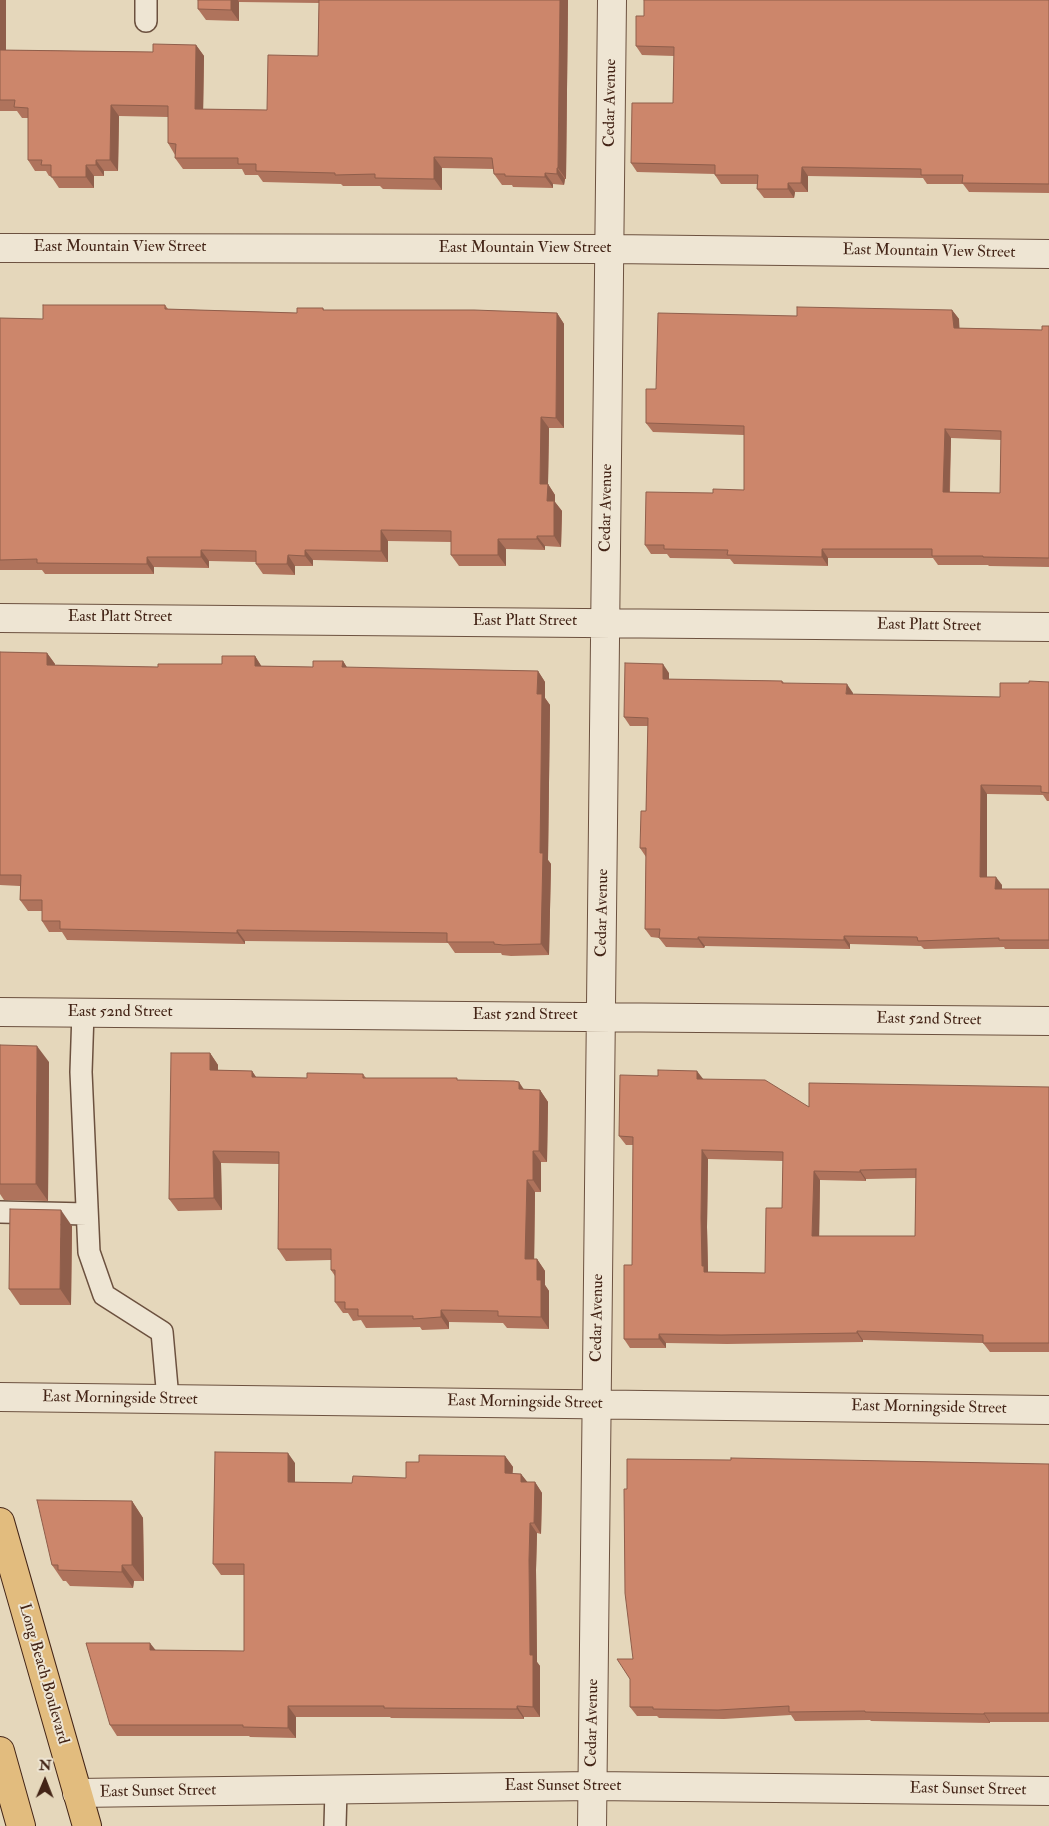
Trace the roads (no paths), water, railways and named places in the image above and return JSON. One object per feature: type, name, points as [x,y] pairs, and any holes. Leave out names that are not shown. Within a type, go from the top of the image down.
[{"type":"main road","name":"Long Beach Boulevard","points":[[0,1522],[8,1575],[87,1826]]},
{"type":"main road","points":[[0,1751],[21,1826]]},
{"type":"street","name":"Cedar Avenue","points":[[592,1826],[612,0]]},
{"type":"street","name":"East Mountain View Street","points":[[0,248],[610,249],[1049,254]]},
{"type":"street","name":"East Platt Street","points":[[0,618],[1049,627]]},
{"type":"street","name":"East 52nd Street","points":[[0,1012],[1049,1021]]},
{"type":"street","name":"East Morningside Street","points":[[0,1397],[1049,1410]]},
{"type":"street","name":"East Sunset Street","points":[[77,1793],[592,1786],[1049,1791]]},
{"type":"lane","points":[[146,0],[146,21]]},
{"type":"lane","points":[[82,1012],[81,1072],[89,1252],[104,1295],[162,1332],[168,1400]]},
{"type":"lane","points":[[0,1212],[88,1214]]},
{"type":"lane","points":[[335,1826],[336,1790]]}]
